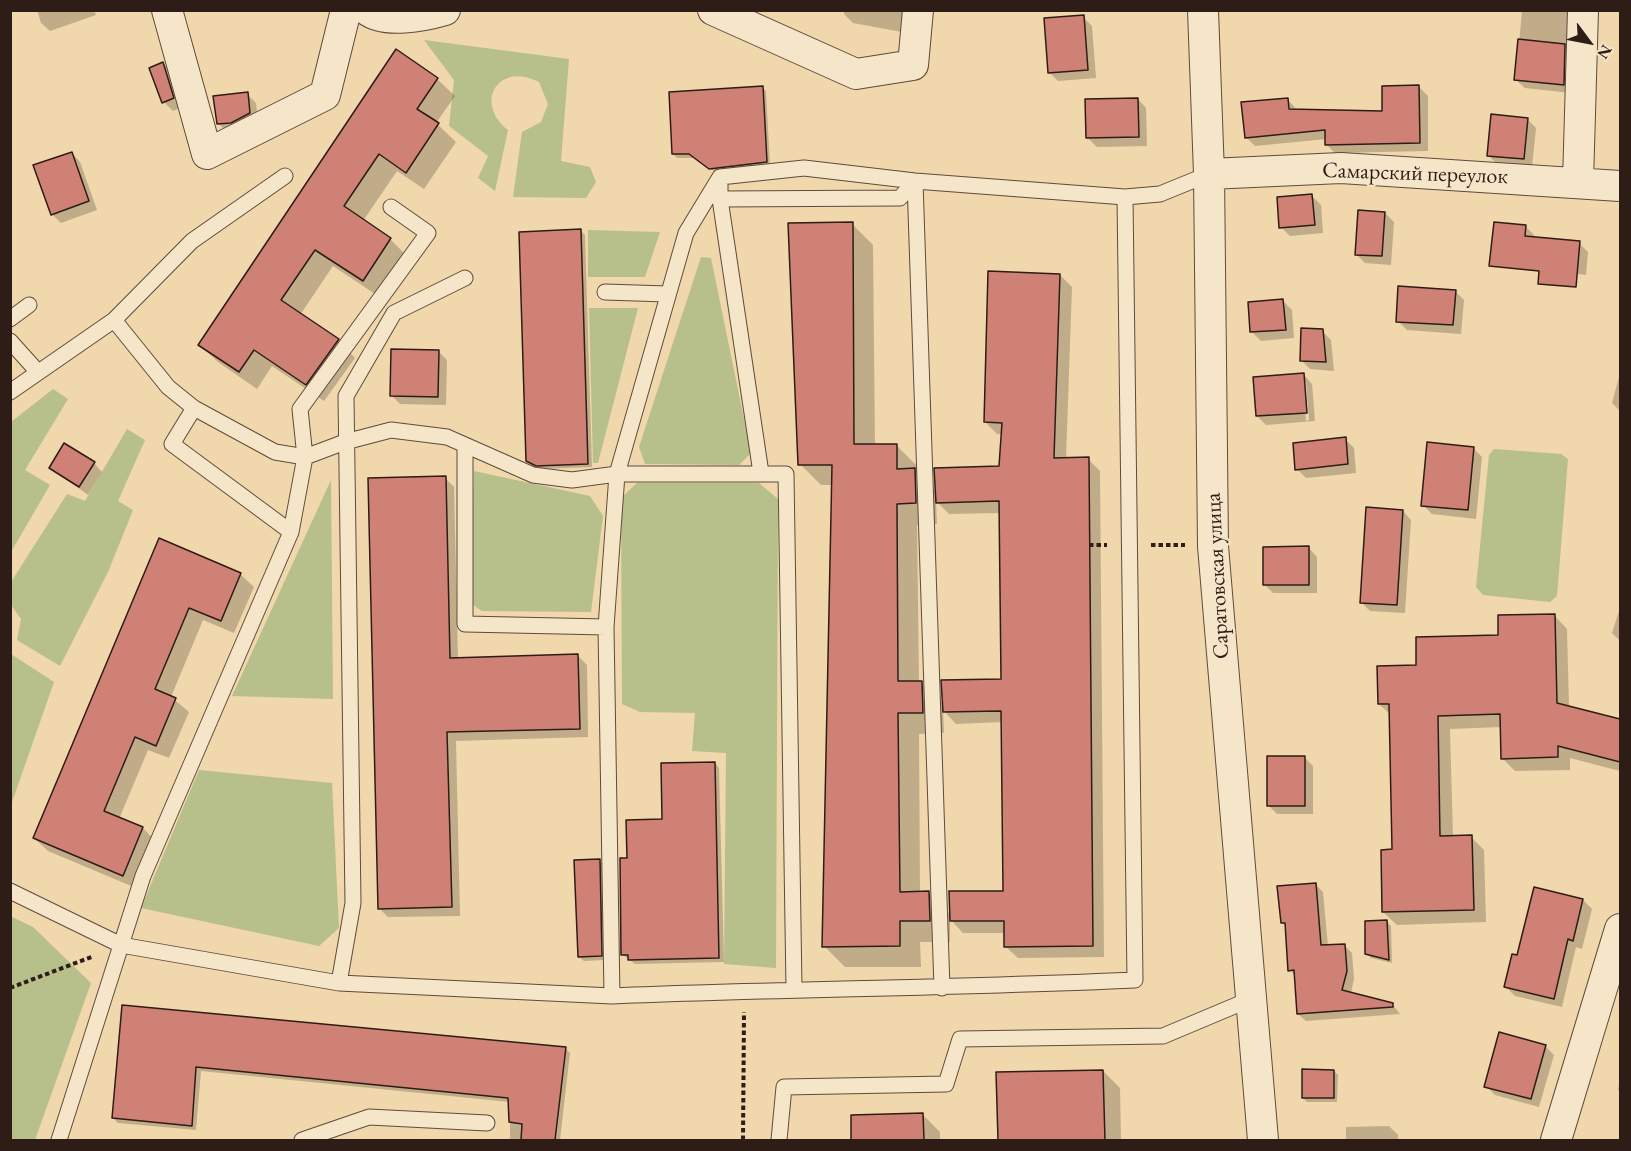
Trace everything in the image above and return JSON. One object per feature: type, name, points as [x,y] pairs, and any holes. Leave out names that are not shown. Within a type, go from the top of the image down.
[{"type":"street","points":[[167,10],[207,154],[325,94],[346,10]]},
{"type":"street","points":[[367,10],[375,17],[426,16],[445,10]]},
{"type":"street","points":[[712,10],[856,74],[913,65],[918,10]]},
{"type":"street","name":"Саратовская улица","points":[[1203,10],[1209,174],[1213,546],[1263,1140]]},
{"type":"street","points":[[1578,182],[1583,10]]},
{"type":"street","name":"Самарский переулок","points":[[1209,174],[1341,168],[1620,186]]},
{"type":"street","points":[[1556,1140],[1620,929]]},
{"type":"lane","points":[[720,177],[804,168],[915,180],[1125,197],[1160,194],[1209,174]]},
{"type":"lane","points":[[10,392],[37,371],[114,320],[192,241],[285,176]]},
{"type":"lane","points":[[720,177],[720,199],[761,472]]},
{"type":"lane","points":[[612,996],[606,627],[617,474],[686,233],[720,177]]},
{"type":"lane","points":[[720,199],[900,198],[915,180]]},
{"type":"lane","points":[[915,180],[942,988]]},
{"type":"lane","points":[[10,891],[121,945],[339,984],[612,996],[794,989],[942,988],[1135,980],[1125,197]]},
{"type":"lane","points":[[59,1140],[143,876],[291,532],[305,457],[300,409],[428,233],[391,207]]},
{"type":"lane","points":[[339,984],[353,903],[346,396],[394,313],[465,278]]},
{"type":"lane","points":[[605,292],[668,294]]},
{"type":"lane","points":[[10,319],[29,305]]},
{"type":"lane","points":[[114,320],[168,387],[194,408],[275,452],[305,457],[345,442],[391,430],[447,437],[533,475],[572,480],[617,474],[761,472],[786,474],[794,989]]},
{"type":"lane","points":[[10,341],[37,371]]},
{"type":"lane","points":[[194,408],[172,444],[291,532]]},
{"type":"lane","points":[[465,445],[465,624],[606,627]]},
{"type":"lane","points":[[779,1140],[784,1088],[946,1084],[960,1039],[1163,1036],[1251,999]]},
{"type":"lane","points":[[302,1140],[369,1117],[487,1123]]},
{"type":"path","points":[[10,988],[121,945]]},
{"type":"path","points":[[743,1140],[744,991]]},
{"type":"green space","points":[[424,40],[569,59],[561,161],[590,167],[596,182],[586,198],[513,197],[522,132],[541,122],[548,104],[539,82],[525,77],[512,77],[502,81],[495,88],[492,108],[508,130],[495,191],[478,178],[488,156],[449,126],[454,80]]},
{"type":"green space","points":[[588,230],[660,232],[645,277],[588,277]]},
{"type":"green space","points":[[701,257],[711,258],[751,453],[739,465],[645,464],[639,447]]},
{"type":"green space","points":[[589,308],[638,308],[598,463],[593,463]]},
{"type":"green space","points":[[53,389],[68,399],[25,470],[50,485],[11,552],[11,422]]},
{"type":"green space","points":[[127,429],[145,440],[118,501],[133,510],[108,572],[60,666],[17,640],[21,619],[11,605],[11,582],[67,494],[85,501]]},
{"type":"green space","points":[[1494,449],[1561,454],[1568,459],[1557,596],[1550,602],[1483,595],[1476,587],[1489,455]]},
{"type":"green space","points":[[474,471],[590,496],[603,516],[591,612],[482,611],[470,603]]},
{"type":"green space","points":[[331,480],[333,699],[232,696]]},
{"type":"green space","points":[[637,483],[759,483],[778,499],[776,968],[724,964],[726,753],[692,751],[695,713],[640,712],[622,704],[621,498]]},
{"type":"green space","points":[[11,654],[54,682],[11,805]]},
{"type":"green space","points":[[199,770],[332,783],[339,928],[319,946],[141,908]]},
{"type":"green space","points":[[10,916],[33,927],[91,983],[35,1140],[11,1140]]},
{"type":"building","points":[[1084,15],[1088,70],[1048,73],[1044,18]]},
{"type":"building","points":[[1518,39],[1565,44],[1564,85],[1514,80]]},
{"type":"building","points":[[396,49],[438,78],[417,109],[439,123],[406,173],[379,154],[344,206],[391,238],[363,281],[315,250],[281,300],[339,339],[306,385],[254,350],[239,372],[198,345]]},
{"type":"building","points":[[163,62],[174,98],[162,103],[149,68]]},
{"type":"building","points":[[1419,85],[1420,143],[1325,145],[1325,130],[1245,138],[1241,102],[1288,98],[1289,109],[1382,111],[1382,86]]},
{"type":"building","points":[[763,86],[767,162],[709,169],[689,154],[672,154],[669,92]]},
{"type":"building","points":[[248,92],[250,113],[231,123],[217,124],[213,96]]},
{"type":"building","points":[[1138,98],[1139,137],[1086,138],[1085,99]]},
{"type":"building","points":[[1491,114],[1528,118],[1524,159],[1487,156]]},
{"type":"building","points":[[72,152],[89,201],[51,215],[33,165]]},
{"type":"building","points":[[1312,194],[1315,225],[1279,228],[1277,197]]},
{"type":"building","points":[[1358,210],[1385,212],[1382,256],[1355,255]]},
{"type":"building","points":[[853,222],[854,444],[897,444],[897,469],[915,468],[916,503],[897,504],[898,681],[922,681],[923,713],[898,713],[900,892],[929,891],[930,921],[900,921],[900,946],[822,947],[832,465],[798,465],[788,223]]},
{"type":"building","points":[[1494,222],[1526,225],[1525,236],[1580,241],[1576,287],[1538,284],[1539,271],[1489,266]]},
{"type":"building","points":[[581,229],[588,464],[536,466],[526,461],[519,232]]},
{"type":"building","points":[[988,271],[1060,274],[1054,458],[1089,457],[1093,946],[1004,947],[1004,921],[950,921],[949,891],[1003,891],[1001,711],[943,712],[941,680],[1001,679],[999,501],[936,503],[934,468],[999,466],[1002,423],[984,422]]},
{"type":"building","points":[[1398,286],[1456,290],[1453,325],[1396,322]]},
{"type":"building","points":[[1283,299],[1286,330],[1250,332],[1248,302]]},
{"type":"building","points":[[1301,328],[1323,329],[1326,362],[1300,361]]},
{"type":"building","points":[[391,349],[439,350],[438,397],[390,396]]},
{"type":"building","points":[[1304,373],[1307,413],[1256,416],[1253,377]]},
{"type":"building","points":[[1346,437],[1348,464],[1295,470],[1293,443]]},
{"type":"building","points":[[1427,442],[1474,447],[1468,510],[1421,506]]},
{"type":"building","points":[[64,443],[95,462],[79,487],[49,468]]},
{"type":"building","points":[[446,476],[450,658],[578,654],[580,729],[447,732],[452,907],[378,909],[368,478]]},
{"type":"building","points":[[1366,507],[1403,510],[1397,605],[1360,603]]},
{"type":"building","points":[[159,538],[241,573],[221,621],[189,608],[155,689],[176,698],[156,746],[135,737],[104,811],[143,827],[123,876],[33,838]]},
{"type":"building","points":[[1309,546],[1309,585],[1263,585],[1263,547]]},
{"type":"building","points":[[1555,614],[1557,703],[1620,719],[1620,762],[1558,746],[1558,757],[1501,759],[1500,714],[1438,716],[1440,836],[1472,835],[1474,910],[1382,912],[1381,850],[1392,849],[1389,704],[1378,704],[1377,666],[1416,665],[1416,637],[1498,635],[1498,615]]},
{"type":"building","points":[[1267,756],[1305,756],[1305,806],[1267,806]]},
{"type":"building","points":[[715,762],[719,958],[628,960],[628,955],[621,955],[620,858],[627,858],[626,820],[662,819],[661,763]]},
{"type":"building","points":[[600,859],[602,956],[578,957],[574,860]]},
{"type":"building","points":[[1316,883],[1321,945],[1345,944],[1347,971],[1342,990],[1393,1003],[1393,1007],[1297,1014],[1294,970],[1288,971],[1285,923],[1281,923],[1277,886]]},
{"type":"building","points":[[1534,887],[1583,899],[1573,941],[1568,939],[1554,999],[1504,987],[1512,954],[1517,955]]},
{"type":"building","points":[[1387,920],[1389,960],[1365,954],[1365,921]]},
{"type":"building","points":[[122,1005],[566,1047],[555,1140],[521,1140],[522,1124],[509,1122],[508,1098],[196,1067],[192,1126],[112,1118]]},
{"type":"building","points":[[1499,1032],[1546,1045],[1531,1099],[1484,1087]]},
{"type":"building","points":[[1302,1069],[1334,1070],[1334,1098],[1302,1098]]},
{"type":"building","points":[[1103,1070],[1105,1140],[998,1140],[996,1072]]},
{"type":"building","points":[[923,1113],[924,1140],[851,1140],[851,1115]]}]
